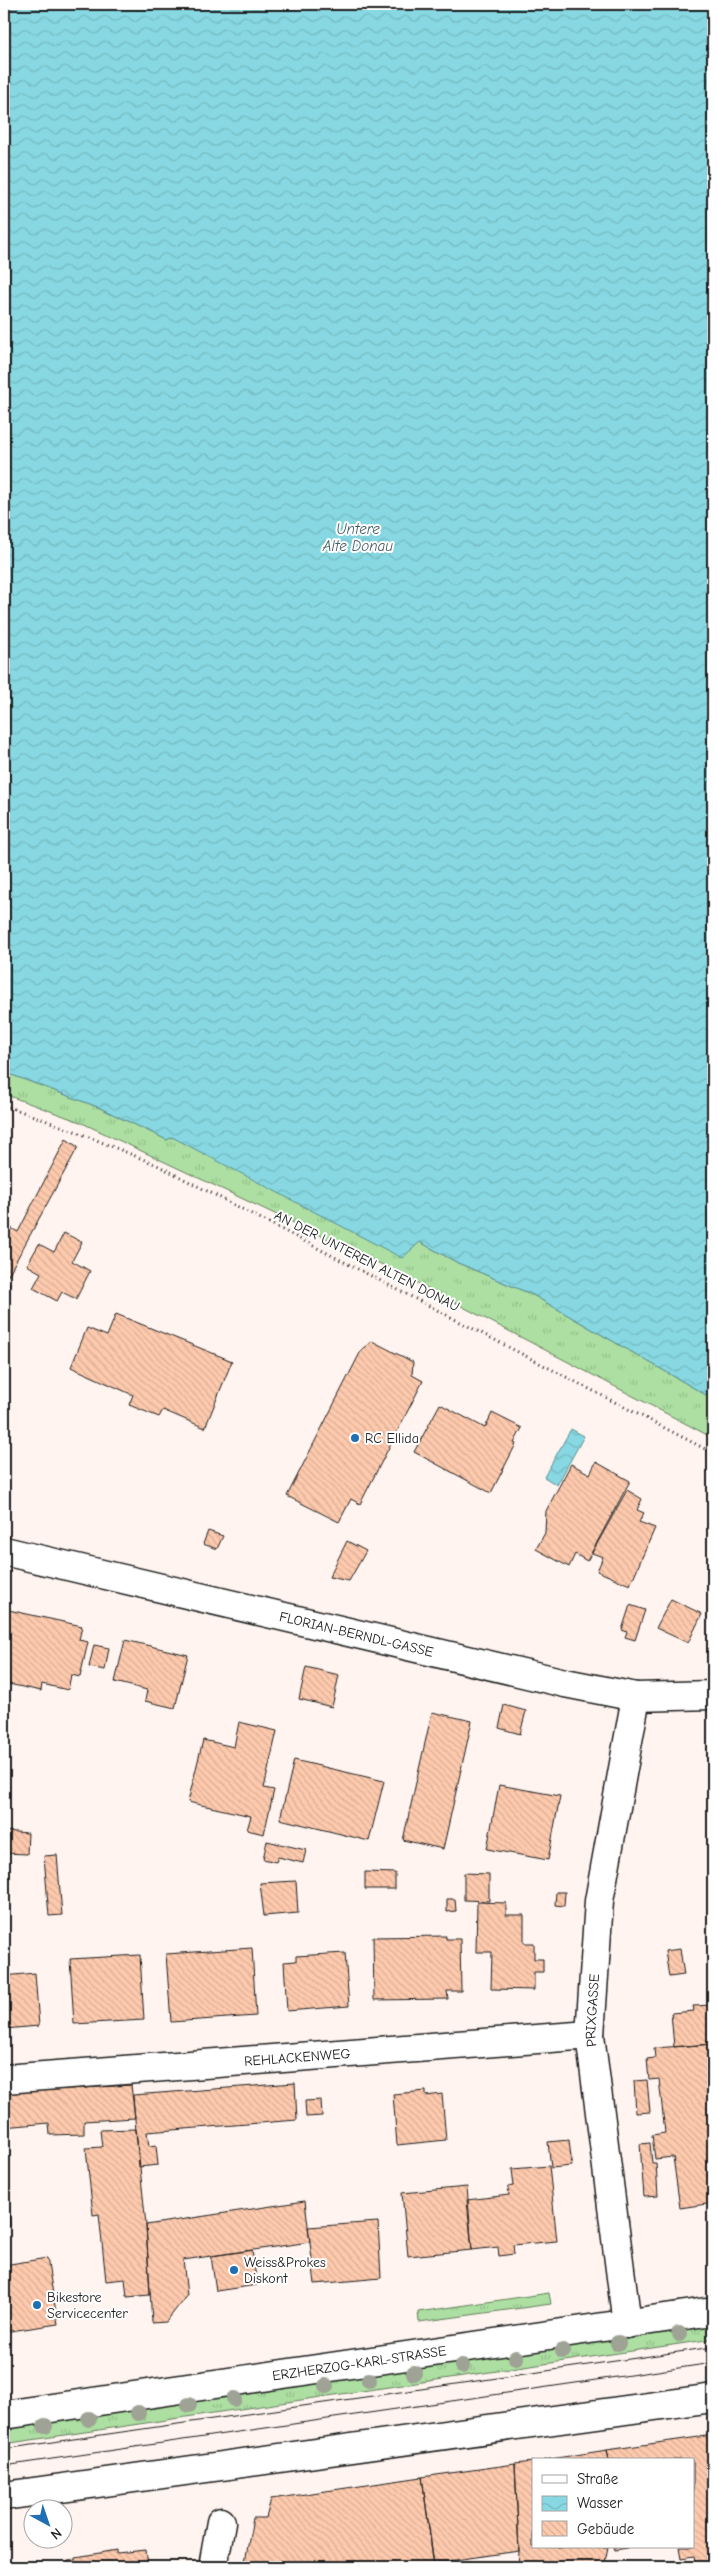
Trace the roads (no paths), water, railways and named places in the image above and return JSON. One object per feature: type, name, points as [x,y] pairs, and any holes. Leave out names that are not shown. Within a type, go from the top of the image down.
[{"type":"street","name":"FLORIAN-BERNDL-GASSE","points":[[4,1551],[565,1683],[636,1697],[713,1695]]},
{"type":"street","name":"PRIXGASSE","points":[[627,2324],[590,2035],[599,1901],[636,1697]]},
{"type":"street","name":"REHLACKENWEG","points":[[4,2079],[590,2035]]},
{"type":"street","name":"ERZHERZOG-KARL-STRASSE","points":[[4,2415],[713,2311]]},
{"type":"street","points":[[4,2496],[713,2398]]},
{"type":"street","points":[[213,2567],[221,2522]]},
{"type":"water","name":"Untere Alte Donau","points":[[4,4],[713,4],[713,1399],[533,1295],[458,1263],[420,1242],[402,1258],[172,1137],[167,1140],[98,1107],[4,1072]]},
{"type":"water","points":[[571,1429],[584,1436],[557,1485],[544,1477]]},
{"type":"tram line","points":[[4,2449],[713,2347]]},
{"type":"tram line","points":[[4,2466],[713,2363]]},
{"type":"place","name":"RC Ellida","points":[[355,1438]]},
{"type":"place","name":"Weiss&Prokes Diskont","points":[[234,2270]]},
{"type":"place","name":"Bikestore Servicecenter","points":[[37,2305]]}]
